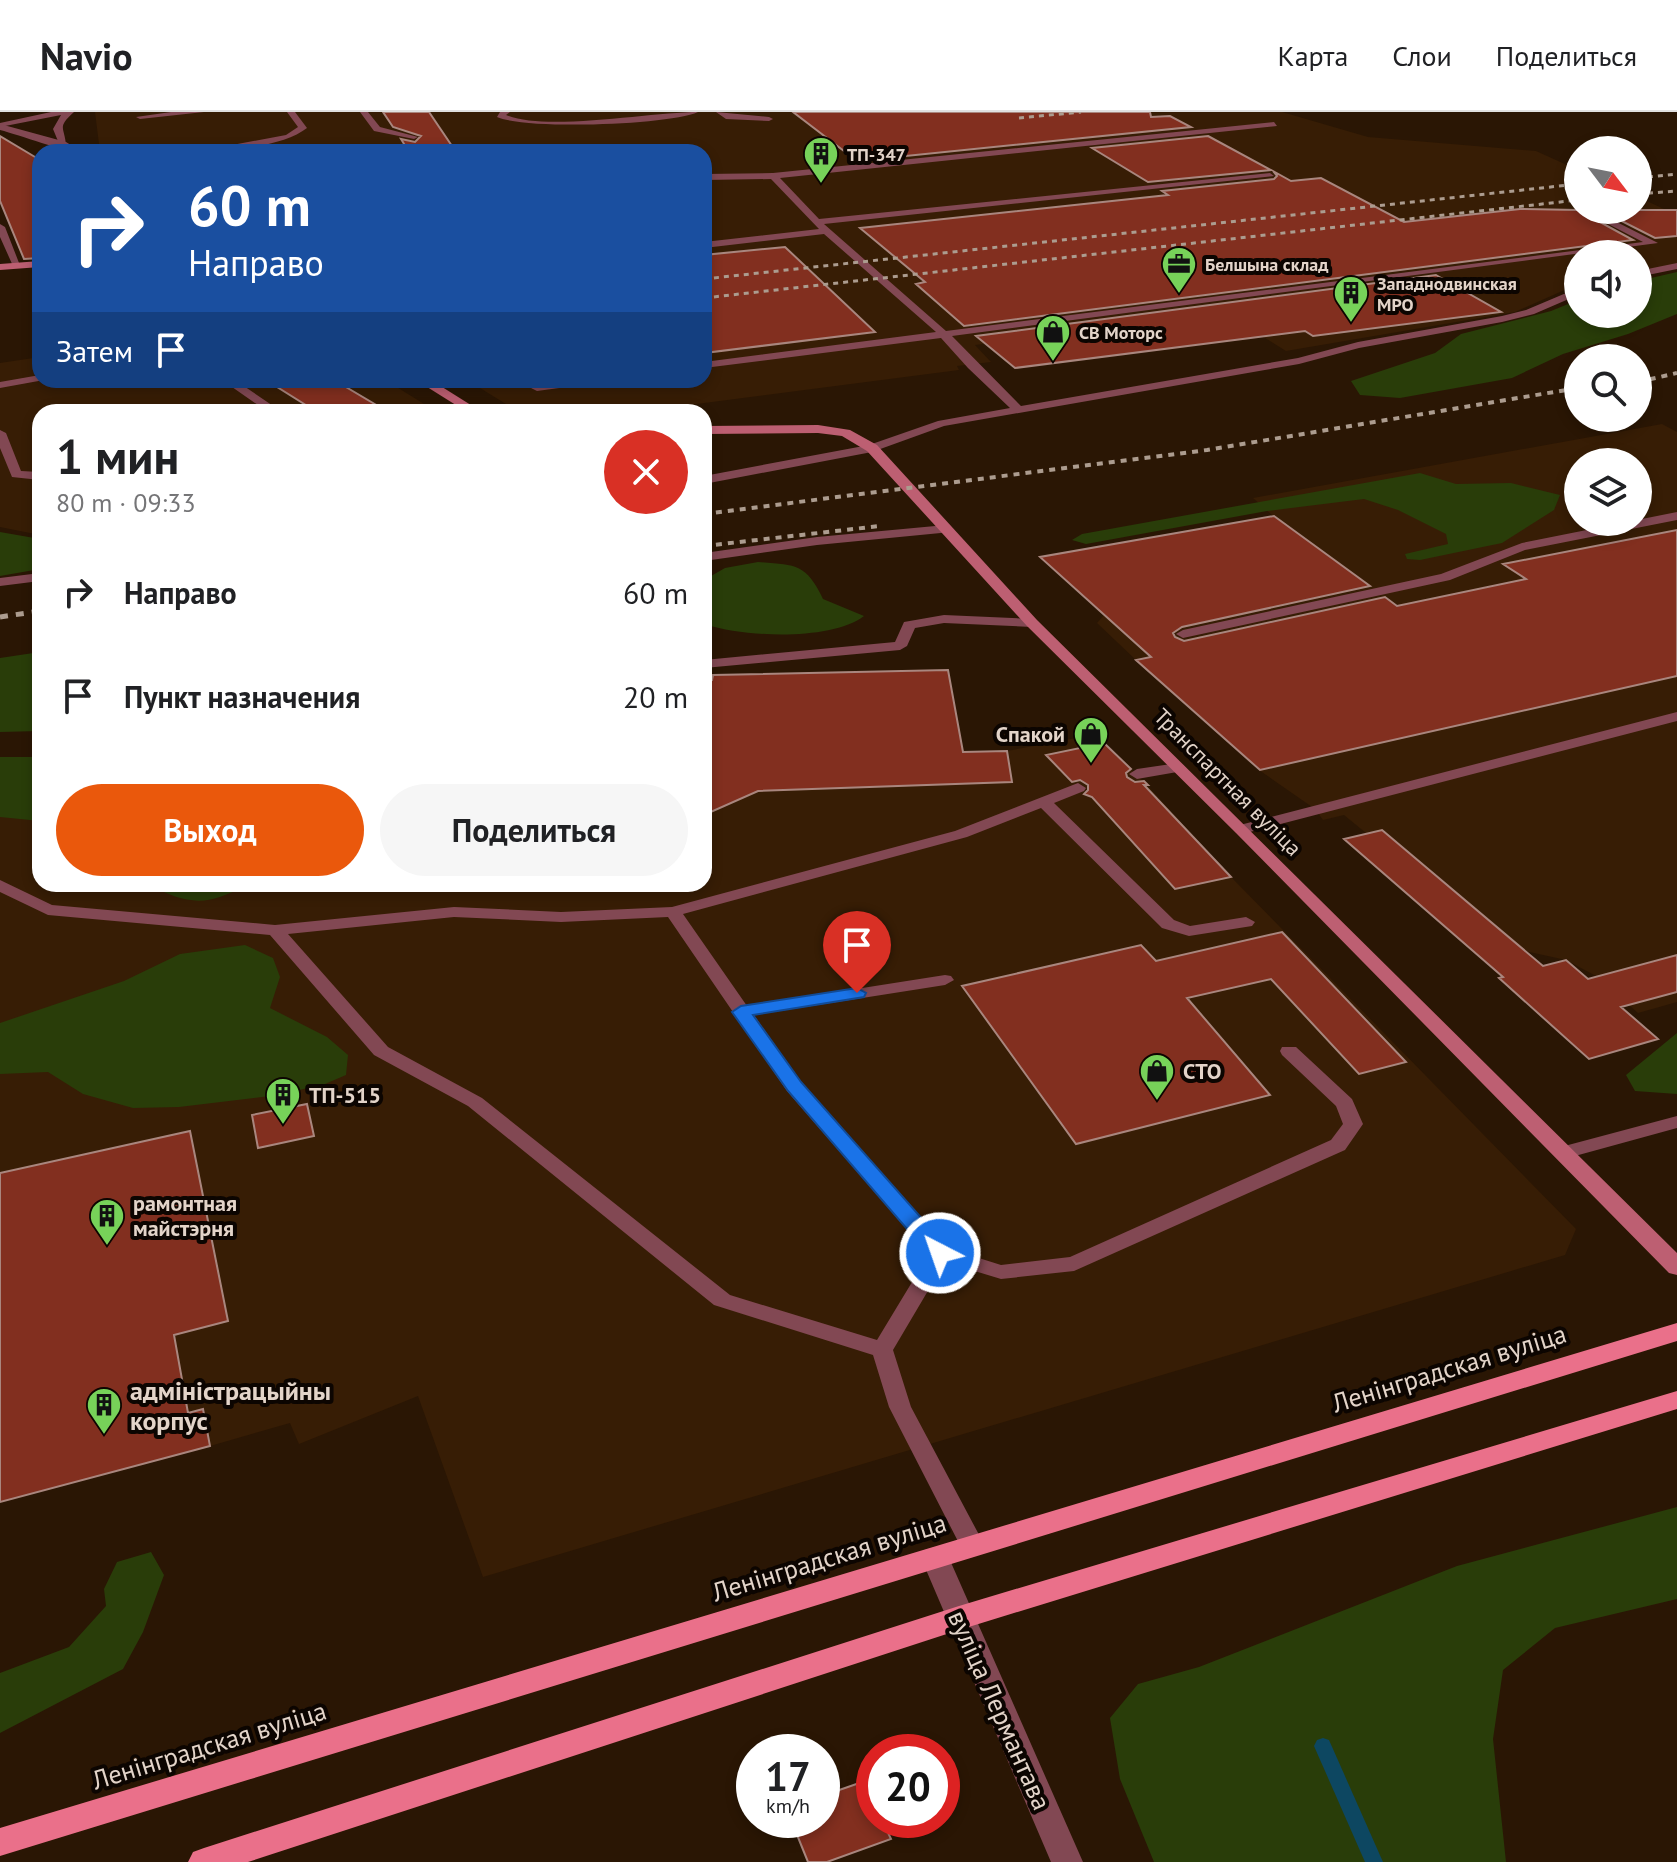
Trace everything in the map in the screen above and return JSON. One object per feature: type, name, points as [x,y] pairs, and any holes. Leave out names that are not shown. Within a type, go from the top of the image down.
[{"type":"main road","points":[[0,267],[32,265]]},
{"type":"main road","points":[[436,388],[462,404]]},
{"type":"main road","name":"Транспартная вуліца","points":[[712,430],[818,429],[845,433],[872,448],[1032,623],[1242,829],[1677,1267]]},
{"type":"main road","name":"Ленінградская вуліца","points":[[0,1842],[1677,1332]]},
{"type":"main road","points":[[204,1862],[959,1618],[1677,1400]]},
{"type":"street","points":[[0,126],[63,144]]},
{"type":"street","name":"вуліца Лермантава","points":[[935,1558],[1067,1862]]},
{"type":"lane","points":[[0,126],[62,112]]},
{"type":"lane","points":[[63,144],[57,129],[61,118],[70,112]]},
{"type":"lane","points":[[140,117],[200,112]]},
{"type":"lane","points":[[246,144],[288,137],[303,128],[291,112]]},
{"type":"lane","points":[[364,112],[377,129],[414,137]]},
{"type":"lane","points":[[506,112],[500,115],[504,120],[532,125],[694,112]]},
{"type":"lane","points":[[720,112],[726,117],[769,119]]},
{"type":"lane","points":[[712,177],[773,176],[1274,124]]},
{"type":"lane","points":[[773,176],[826,231],[942,332],[972,366],[1017,408]]},
{"type":"lane","points":[[817,222],[1270,176]]},
{"type":"lane","points":[[712,364],[1653,243],[1614,224]]},
{"type":"lane","points":[[0,227],[18,266]]},
{"type":"lane","points":[[712,244],[826,231]]},
{"type":"lane","points":[[1652,271],[1677,266]]},
{"type":"lane","points":[[712,478],[872,448],[942,423],[1017,408],[1151,389],[1299,361],[1419,332],[1502,319],[1530,312],[1564,297]]},
{"type":"lane","points":[[0,385],[32,379]]},
{"type":"lane","points":[[240,388],[264,404]]},
{"type":"lane","points":[[0,433],[16,474],[32,475]]},
{"type":"lane","points":[[1183,634],[1445,577],[1522,547],[1677,516]]},
{"type":"lane","points":[[712,556],[817,541],[946,529]]},
{"type":"lane","points":[[0,582],[32,578]]},
{"type":"lane","points":[[712,663],[900,646],[909,625],[944,619],[1032,623]]},
{"type":"lane","points":[[1242,829],[1677,716]]},
{"type":"lane","points":[[1137,774],[1178,768]]},
{"type":"lane","points":[[0,885],[48,910],[275,930],[454,912],[561,917],[673,912],[961,834],[1078,788]]},
{"type":"lane","points":[[1044,802],[1168,924],[1189,931],[1246,922]]},
{"type":"lane","points":[[673,912],[794,1087],[940,1253],[1001,1272],[1074,1264],[1338,1145],[1353,1124],[1345,1103],[1289,1051]]},
{"type":"lane","points":[[275,930],[381,1051],[475,1102],[722,1300],[882,1350]]},
{"type":"lane","points":[[741,1012],[945,980]]},
{"type":"lane","points":[[1564,1153],[1677,1122]]},
{"type":"lane","points":[[940,1253],[882,1350],[900,1407],[973,1546]]},
{"type":"shaded area","points":[[95,112],[1282,112],[1368,137],[1536,151],[1564,164],[1564,224],[1652,224],[1652,203],[1677,215],[1677,263],[1652,269],[1652,240],[1564,240],[1564,290],[1515,312],[1286,351],[1225,313],[975,345],[991,362],[957,366],[959,370],[697,404],[506,404],[480,388],[712,388],[712,144],[99,144]]},
{"type":"shaded area","points":[[32,358],[32,388],[398,388],[424,404],[32,404],[32,533],[0,527],[0,363]]},
{"type":"shaded area","points":[[1662,424],[1677,432],[1677,1002],[1638,1013],[1596,976],[1566,960],[1525,951],[1382,830],[1366,833],[1344,815],[1323,820],[1315,809],[1259,770],[1136,660],[1097,623],[1104,615],[1040,557],[1273,516],[1253,498],[1618,432],[1652,432],[1652,426]]},
{"type":"shaded area","points":[[1092,735],[1104,743],[1576,1229],[1565,1255],[483,1577],[418,1396],[299,1444],[290,1423],[172,1457],[171,1449],[148,1455],[149,1462],[0,1502],[0,779],[32,777],[32,892],[712,892],[712,759],[1007,751]]},
{"type":"green space","points":[[1677,272],[1677,314],[1652,324],[1652,278]]},
{"type":"green space","points":[[1564,306],[1564,328],[1643,328],[1596,344],[1564,344],[1564,354],[1512,378],[1400,398],[1360,395],[1351,381],[1435,353],[1461,334]]},
{"type":"green space","points":[[1420,473],[1456,484],[1511,483],[1560,495],[1554,510],[1502,543],[1420,560],[1407,559],[1405,554],[1448,544],[1446,534],[1398,510],[1364,499],[1267,511],[1086,544],[1072,540],[1082,534]]},
{"type":"green space","points":[[0,532],[32,538],[32,570],[0,576]]},
{"type":"green space","points":[[758,562],[798,568],[811,578],[823,599],[864,616],[831,630],[810,633],[765,634],[712,626],[712,575],[725,568]]},
{"type":"green space","points":[[32,653],[32,731],[0,732],[0,658]]},
{"type":"green space","points":[[0,757],[32,757],[32,820],[0,817]]},
{"type":"green space","points":[[165,892],[232,892],[197,901]]},
{"type":"green space","points":[[245,945],[273,958],[280,977],[270,1008],[327,1037],[348,1055],[346,1075],[325,1084],[278,1095],[179,1107],[133,1108],[83,1094],[48,1072],[0,1074],[0,1023],[124,981],[180,954]]},
{"type":"green space","points":[[1677,1033],[1677,1094],[1635,1091],[1626,1075]]},
{"type":"green space","points":[[1677,1507],[1677,1599],[1555,1628],[1503,1670],[1493,1739],[1506,1862],[1154,1862],[1120,1779],[1110,1718],[1138,1684],[1199,1667],[1457,1566]]},
{"type":"green space","points":[[151,1552],[164,1575],[143,1632],[123,1669],[0,1733],[0,1673],[69,1647],[106,1606],[104,1589],[117,1562]]},
{"type":"building","points":[[383,112],[429,112],[451,144],[404,144],[401,139],[415,142],[421,136],[393,127]]},
{"type":"building","points":[[793,112],[1150,112],[1151,117],[1170,116],[1191,127],[857,161]]},
{"type":"building","points":[[0,136],[32,155],[32,258],[24,259],[0,201]]},
{"type":"building","points":[[1208,136],[1271,170],[1148,182],[1092,148]]},
{"type":"building","points":[[1273,171],[1291,181],[1321,178],[1404,222],[1520,209],[1564,210],[1564,224],[1604,224],[1633,240],[1564,240],[1564,249],[964,326],[916,284],[925,282],[860,228],[1168,195],[1162,191],[1274,179],[1277,176]]},
{"type":"building","points":[[1652,210],[1677,210],[1677,236],[1655,238],[1628,224],[1652,224]]},
{"type":"building","points":[[785,247],[875,332],[712,352],[712,254]]},
{"type":"building","points":[[1436,275],[1501,312],[1313,336],[1305,331],[1015,368],[976,336]]},
{"type":"building","points":[[279,388],[348,388],[374,404],[304,404]]},
{"type":"building","points":[[1274,516],[1370,586],[1182,627],[1173,633],[1184,641],[1385,597],[1397,606],[1526,579],[1503,564],[1677,530],[1677,676],[1260,770],[1136,660],[1151,657],[1040,557]]},
{"type":"building","points":[[948,670],[963,752],[1007,751],[1012,782],[758,791],[712,811],[713,675]]},
{"type":"building","points":[[1104,743],[1131,769],[1126,773],[1127,777],[1135,782],[1144,781],[1148,785],[1144,785],[1231,877],[1175,889],[1092,797],[1084,794],[1088,785],[1080,780],[1072,782],[1046,755]]},
{"type":"building","points":[[1382,830],[1543,966],[1566,960],[1588,979],[1677,955],[1677,992],[1621,1007],[1658,1039],[1589,1059],[1499,978],[1503,977],[1344,839]]},
{"type":"building","points":[[1282,932],[1406,1062],[1359,1074],[1271,979],[1187,998],[1270,1095],[1076,1144],[962,986],[1141,945],[1156,961]]},
{"type":"building","name":"ТП-515","points":[[307,1104],[314,1136],[258,1148],[252,1115]]},
{"type":"building","name":"рамонтная майстэрня","points":[[190,1131],[228,1321],[174,1335],[188,1413],[203,1409],[210,1446],[0,1502],[0,1173]]},
{"type":"building","points":[[856,1784],[856,1838],[891,1839],[827,1862],[808,1862],[798,1838],[840,1838],[840,1790]]},
{"type":"waterway","points":[[1323,1746],[1374,1862]]},
{"type":"railway","points":[[1019,118],[1081,112]]},
{"type":"railway","points":[[1652,177],[1677,174]]},
{"type":"railway","points":[[712,278],[1564,186]]},
{"type":"railway","points":[[1652,193],[1677,191]]},
{"type":"railway","points":[[712,297],[1564,202]]},
{"type":"railway","points":[[1652,379],[1677,373]]},
{"type":"railway","points":[[712,513],[1207,450],[1564,390]]},
{"type":"railway","points":[[712,545],[880,526]]},
{"type":"railway","points":[[0,617],[32,612]]},
{"type":"place","name":"ТП-347","points":[[821,185]]},
{"type":"place","name":"Белшына склад","points":[[1179,295]]},
{"type":"place","name":"Западнодвинская МРО","points":[[1351,324]]},
{"type":"place","name":"СВ Моторс","points":[[1053,363]]},
{"type":"place","name":"Спакой","points":[[1091,765]]},
{"type":"place","name":"СТО","points":[[1157,1102]]},
{"type":"place","name":"ТП-515","points":[[283,1126]]},
{"type":"place","name":"рамонтная майстэрня","points":[[107,1247]]},
{"type":"place","name":"адміністрацыйны корпус","points":[[104,1436]]},
{"type":"route","points":[[857,993],[741,1012],[794,1087],[940,1253]]}]
